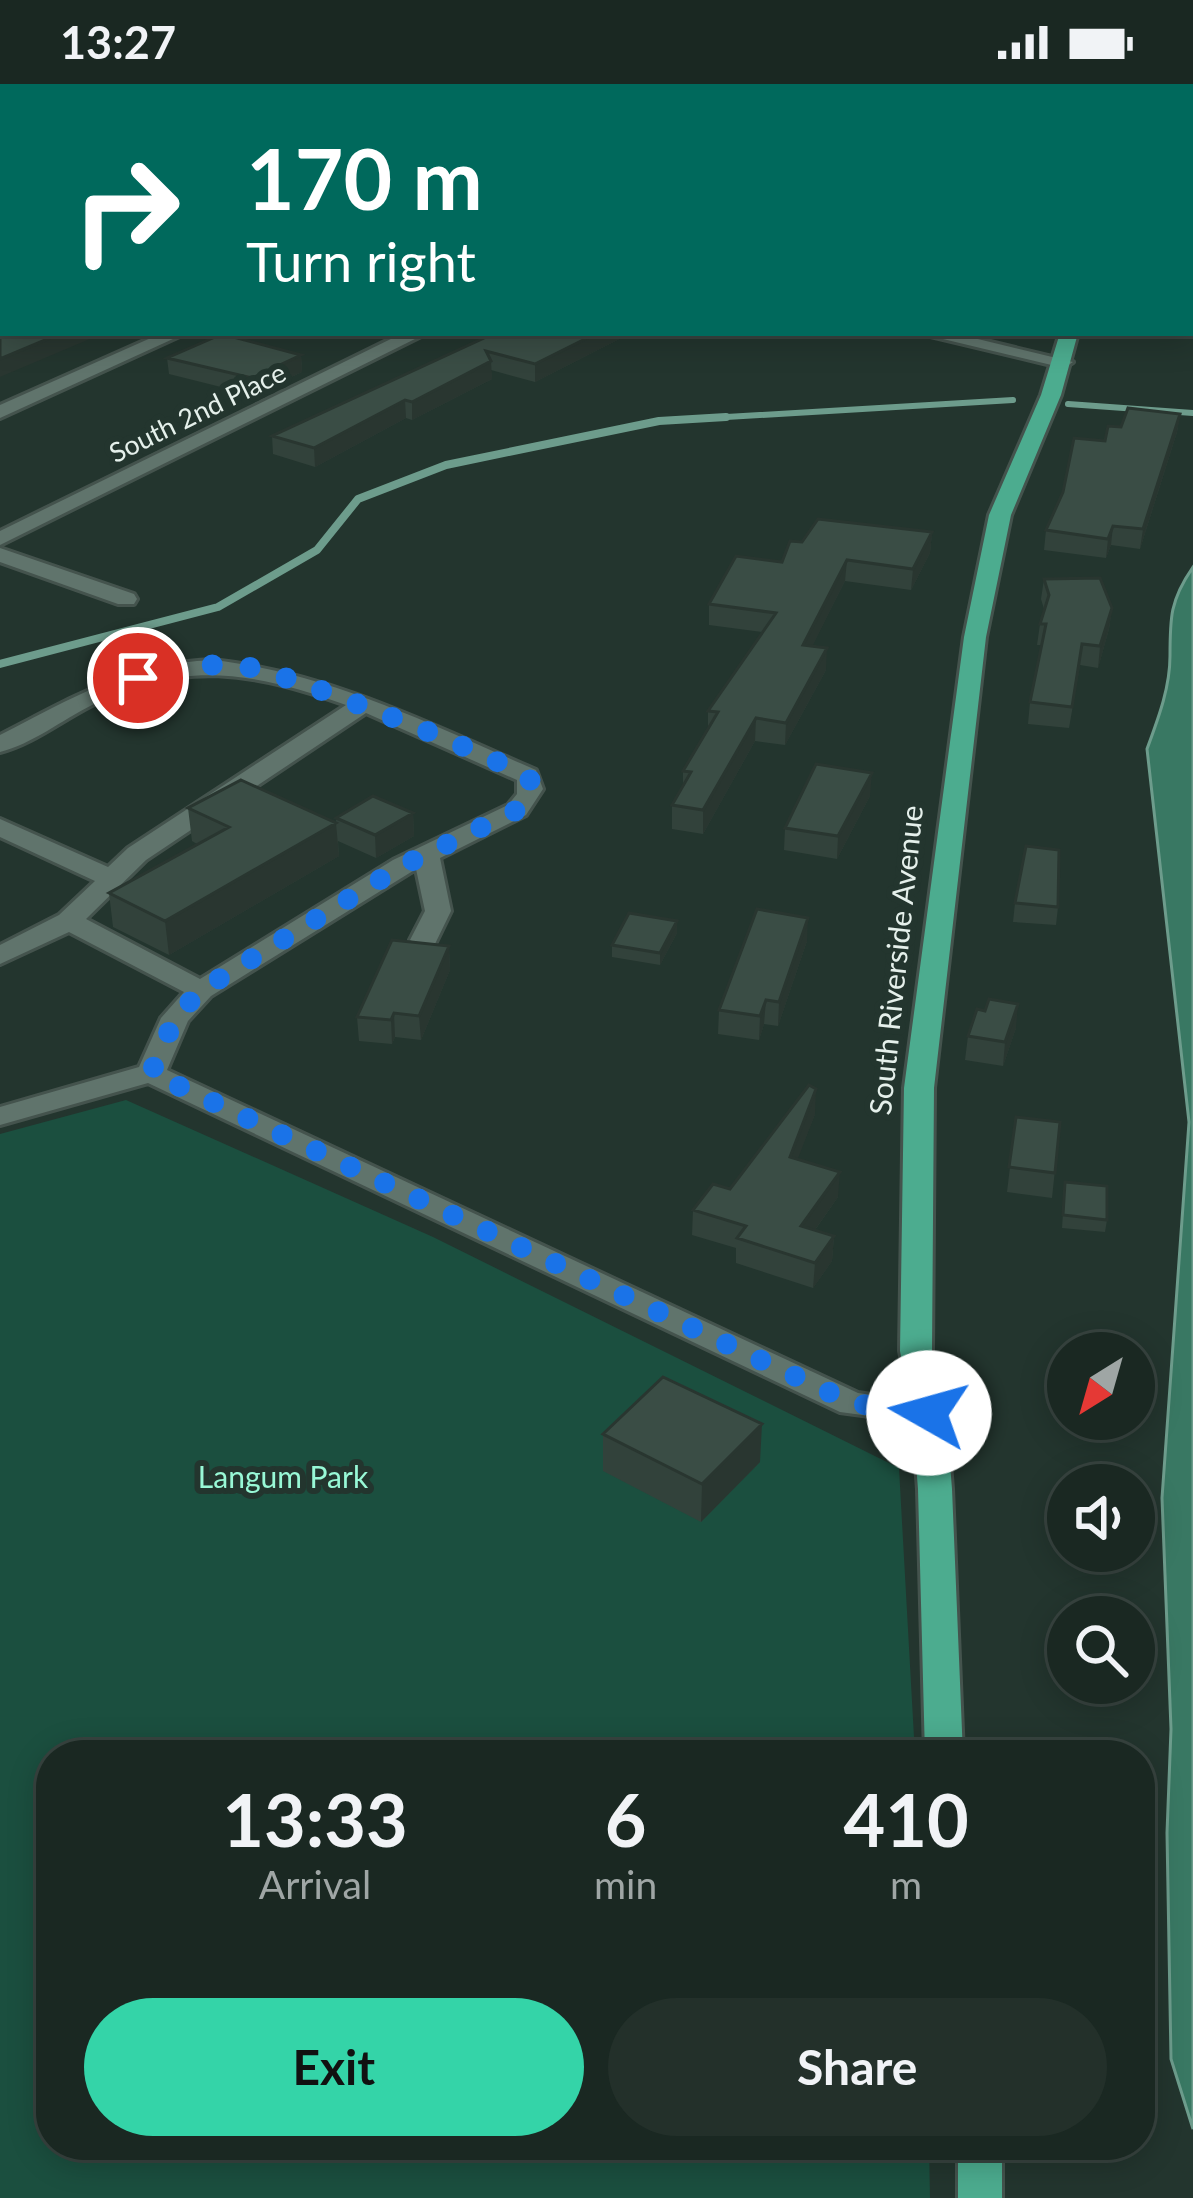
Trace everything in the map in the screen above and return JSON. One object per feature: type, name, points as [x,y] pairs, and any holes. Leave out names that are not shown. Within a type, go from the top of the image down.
[{"type":"main road","name":"South Riverside Avenue","points":[[943,1740],[929,1413],[916,1351],[919,1088],[975,637],[1000,515],[1067,348]]},
{"type":"main road","points":[[980,2160],[980,2198]]},
{"type":"street","points":[[0,412],[170,336]]},
{"type":"street","name":"South 2nd Place","points":[[0,539],[412,336]]},
{"type":"street","points":[[955,336],[1067,348]]},
{"type":"street","points":[[0,555],[126,599]]},
{"type":"street","points":[[0,745],[138,678],[167,669],[258,669],[361,706],[531,781],[530,795],[517,810],[426,855],[201,990],[175,1018],[151,1073]]},
{"type":"street","points":[[0,956],[69,921],[137,854],[361,706]]},
{"type":"street","points":[[0,827],[112,879]]},
{"type":"street","points":[[424,940],[438,911],[426,855]]},
{"type":"street","points":[[69,921],[201,990]]},
{"type":"street","points":[[0,1116],[151,1073],[852,1403],[929,1413]]},
{"type":"green space","name":"Langum Park","points":[[126,1100],[433,1237],[899,1468],[914,1740],[36,1740],[36,2160],[929,2160],[930,2198],[0,2198],[0,1134]]},
{"type":"shaded area","points":[[1193,567],[1193,2129],[1171,2059],[1167,1833],[1171,1729],[1162,1498],[1189,1122],[1147,749],[1168,680],[1173,610]]},
{"type":"building","points":[[0,336],[55,336],[0,359]]},
{"type":"building","points":[[217,336],[301,355],[252,378],[167,358]]},
{"type":"building","points":[[489,336],[591,336],[535,364],[486,351],[491,361],[314,448],[272,436]]},
{"type":"building","points":[[1128,408],[1180,414],[1143,529],[1113,526],[1108,539],[1046,530],[1063,492],[1074,438],[1105,441],[1108,426],[1121,427]]},
{"type":"building","points":[[818,519],[932,532],[913,569],[847,560],[803,645],[827,648],[786,723],[756,718],[703,810],[672,805],[691,772],[683,771],[718,712],[708,711],[776,613],[709,604],[736,556],[782,562],[790,541],[802,542]]},
{"type":"building","points":[[1100,578],[1112,608],[1100,646],[1082,644],[1072,707],[1030,702],[1046,624],[1040,624],[1049,595],[1044,579]]},
{"type":"building","points":[[816,764],[872,773],[838,836],[785,828]]},
{"type":"building","points":[[241,780],[336,823],[165,921],[109,893],[229,827],[188,808]]},
{"type":"building","points":[[373,796],[413,813],[375,835],[336,818]]},
{"type":"building","points":[[1026,846],[1059,850],[1058,907],[1015,903]]},
{"type":"building","points":[[757,909],[808,918],[779,1002],[766,1000],[760,1016],[719,1010]]},
{"type":"building","points":[[629,913],[677,921],[660,953],[612,945]]},
{"type":"building","points":[[392,940],[449,946],[419,1016],[357,1017]]},
{"type":"building","points":[[989,999],[1018,1004],[1005,1042],[968,1036],[977,1009],[985,1011]]},
{"type":"building","points":[[809,1085],[816,1089],[790,1157],[840,1172],[801,1226],[834,1236],[815,1263],[737,1238],[746,1226],[693,1210],[713,1184],[730,1189]]},
{"type":"building","points":[[1016,1117],[1060,1122],[1055,1173],[1009,1167]]},
{"type":"building","points":[[1065,1182],[1107,1186],[1107,1220],[1063,1215]]},
{"type":"building","points":[[663,1377],[762,1424],[702,1484],[603,1434]]},
{"type":"waterway","points":[[676,420],[1013,400]]},
{"type":"waterway","points":[[1068,404],[1193,413]]},
{"type":"waterway","points":[[0,664],[218,607],[317,550],[358,499],[446,465],[659,421],[726,417]]},
{"type":"route","points":[[138,678],[167,669],[258,669],[444,740],[527,775],[531,781],[530,795],[517,810],[402,866],[201,990],[175,1018],[151,1073],[852,1403],[929,1413]]}]
